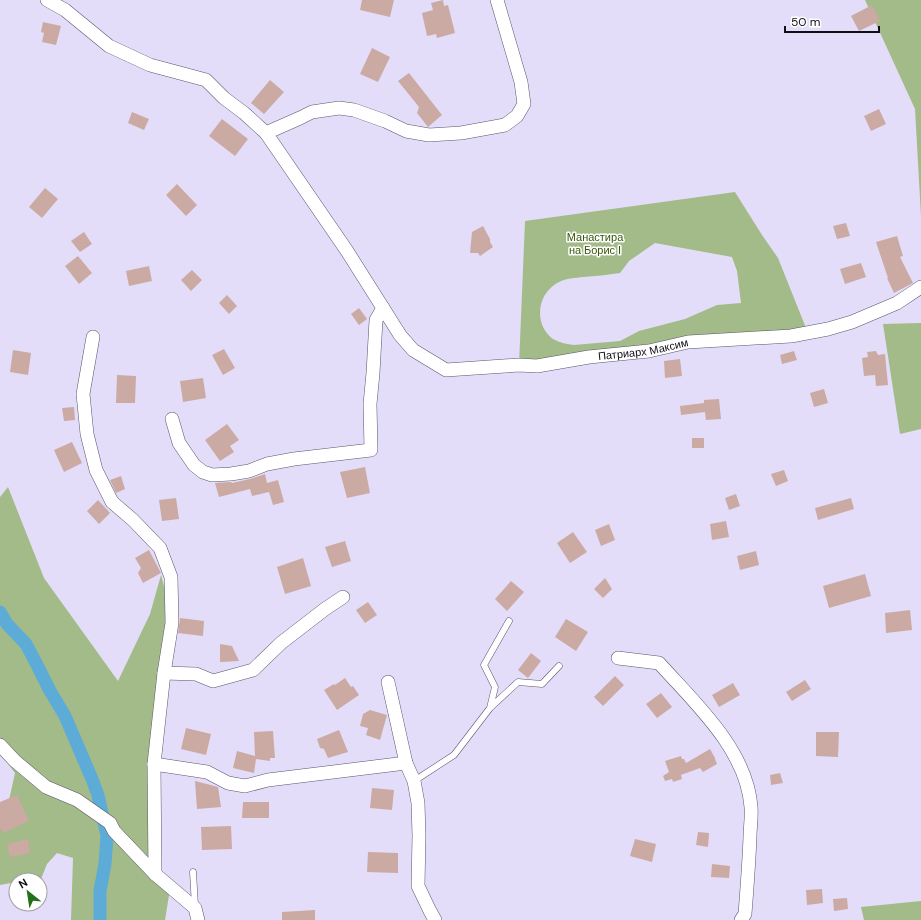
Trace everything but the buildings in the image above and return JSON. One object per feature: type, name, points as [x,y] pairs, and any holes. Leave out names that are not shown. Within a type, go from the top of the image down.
[{"type":"street","name":"Патриарх Максим","points":[[47,0],[65,10],[109,46],[150,65],[206,80],[224,98],[244,113],[266,133],[347,251],[400,335],[413,350],[446,370],[519,364],[537,366],[589,357],[649,351],[688,342],[791,336],[828,329],[852,322],[897,303],[921,287]]},
{"type":"street","points":[[266,133],[312,112],[339,108],[354,110],[385,121],[406,131],[429,135],[461,133],[505,125],[517,116],[524,104],[522,82],[497,0]]},
{"type":"street","points":[[172,418],[178,443],[194,465],[203,472],[212,475],[250,471],[267,464],[294,459],[371,450],[370,404],[376,320],[383,308]]},
{"type":"street","points":[[93,337],[83,394],[87,434],[96,470],[112,502],[133,520],[160,548],[171,577],[172,623],[164,673],[154,764],[155,874]]},
{"type":"street","points":[[164,673],[196,674],[213,681],[253,670],[281,643],[325,609],[344,597]]},
{"type":"street","points":[[618,658],[659,663],[711,721],[730,746],[740,765],[747,785],[751,807],[745,914],[741,920]]},
{"type":"street","points":[[388,682],[406,763],[414,781],[418,803],[418,886],[435,920]]},
{"type":"street","points":[[0,745],[46,787],[77,800],[110,823],[114,831],[196,914]]},
{"type":"street","points":[[154,764],[207,772],[228,783],[246,786],[268,780],[406,763]]},
{"type":"lane","points":[[490,708],[495,687],[484,666],[509,621]]},
{"type":"lane","points":[[414,781],[454,755],[490,708],[518,682],[542,684],[559,666]]},
{"type":"lane","points":[[192,872],[196,914]]},
{"type":"green space","points":[[865,0],[921,0],[921,216],[915,109]]},
{"type":"green space","name":"Манастира на Борис І","points":[[735,192],[778,258],[808,333],[519,365],[525,221]],"holes":[[[655,243],[732,257],[737,271],[741,303],[717,305],[685,319],[639,331],[620,341],[574,345],[566,344],[553,339],[542,325],[540,317],[542,301],[546,293],[552,287],[559,282],[568,279],[620,273],[629,261]]]},
{"type":"green space","points":[[921,323],[921,429],[900,434],[883,324]]},
{"type":"green space","points":[[8,487],[44,578],[118,681],[150,614],[161,575],[170,609],[150,870],[169,895],[165,920],[71,920],[73,858],[57,853],[47,864],[44,872],[8,872],[8,884],[0,885],[0,825],[4,823],[15,773],[0,753],[0,497]]},
{"type":"green space","points":[[921,901],[921,920],[864,920],[861,907]]},
{"type":"waterway","points":[[0,612],[7,624],[26,644],[49,689],[65,716],[98,795],[107,836],[105,864],[100,891],[100,920]]}]
